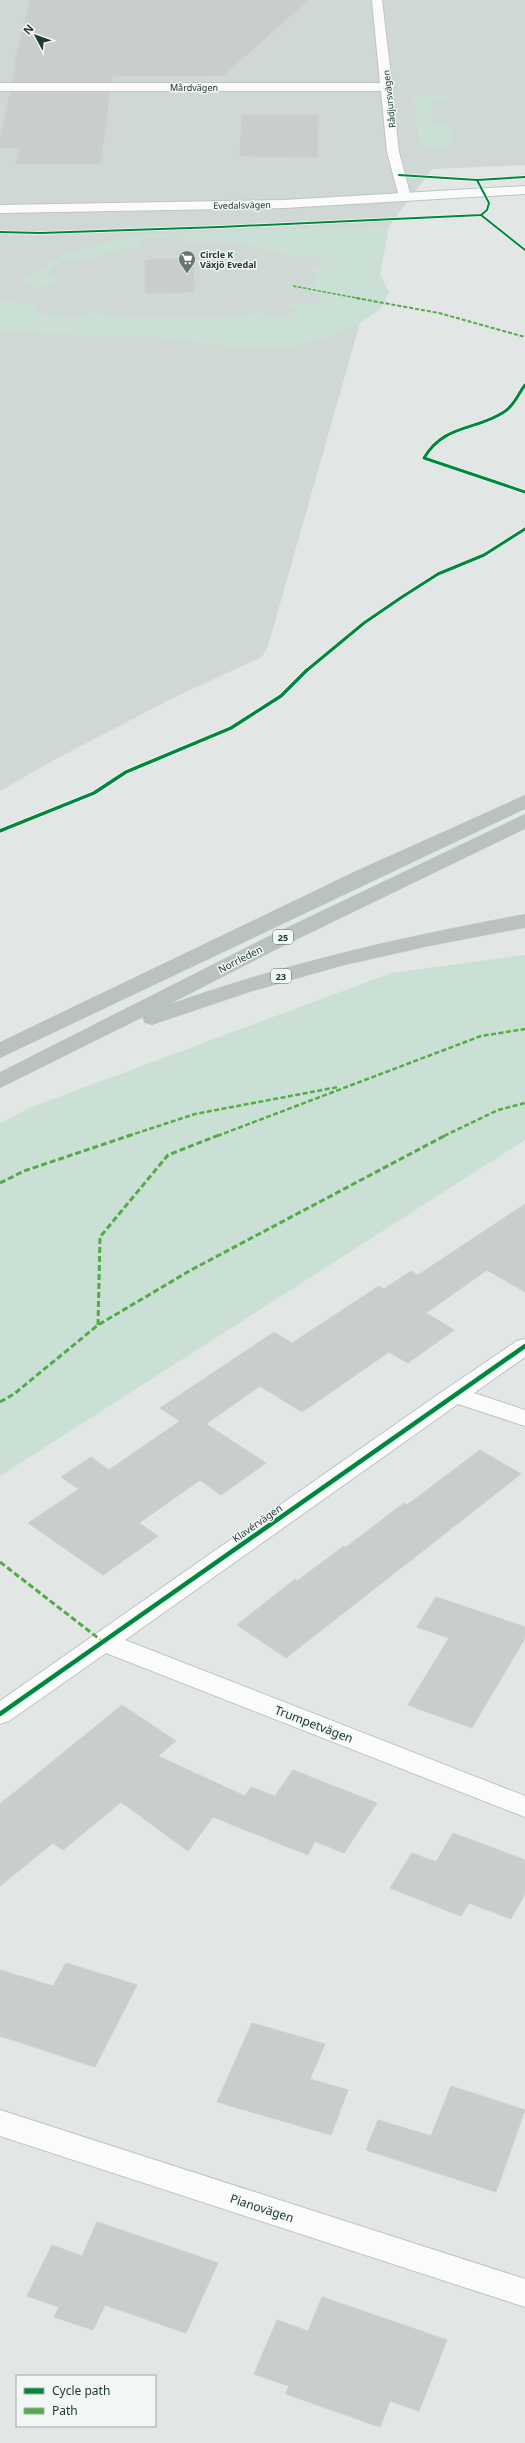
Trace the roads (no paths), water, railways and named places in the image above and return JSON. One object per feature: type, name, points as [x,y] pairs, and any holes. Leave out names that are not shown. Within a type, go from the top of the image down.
[{"type":"highway","points":[[0,1051],[363,876],[525,801]]},
{"type":"highway","name":"Norrleden","points":[[0,1081],[270,944],[525,821]]},
{"type":"highway","name":"23","points":[[44,1059],[195,1001],[325,962],[429,938],[525,921]]},
{"type":"street","name":"Rådjursvägen","points":[[377,0],[388,87],[393,152],[405,197]]},
{"type":"street","name":"Mårdvägen","points":[[0,87],[388,87]]},
{"type":"street","name":"Evedalsvägen","points":[[0,209],[284,204],[525,191]]},
{"type":"street","name":"Klavérvägen","points":[[0,1714],[102,1641],[525,1346]]},
{"type":"street","points":[[454,1395],[525,1418]]},
{"type":"street","name":"Trumpetvägen","points":[[102,1641],[525,1807]]},
{"type":"street","name":"Pianovägen","points":[[0,2123],[525,2293]]},
{"type":"place","name":"Circle K Växjö Evedal","points":[[187,274]]}]
